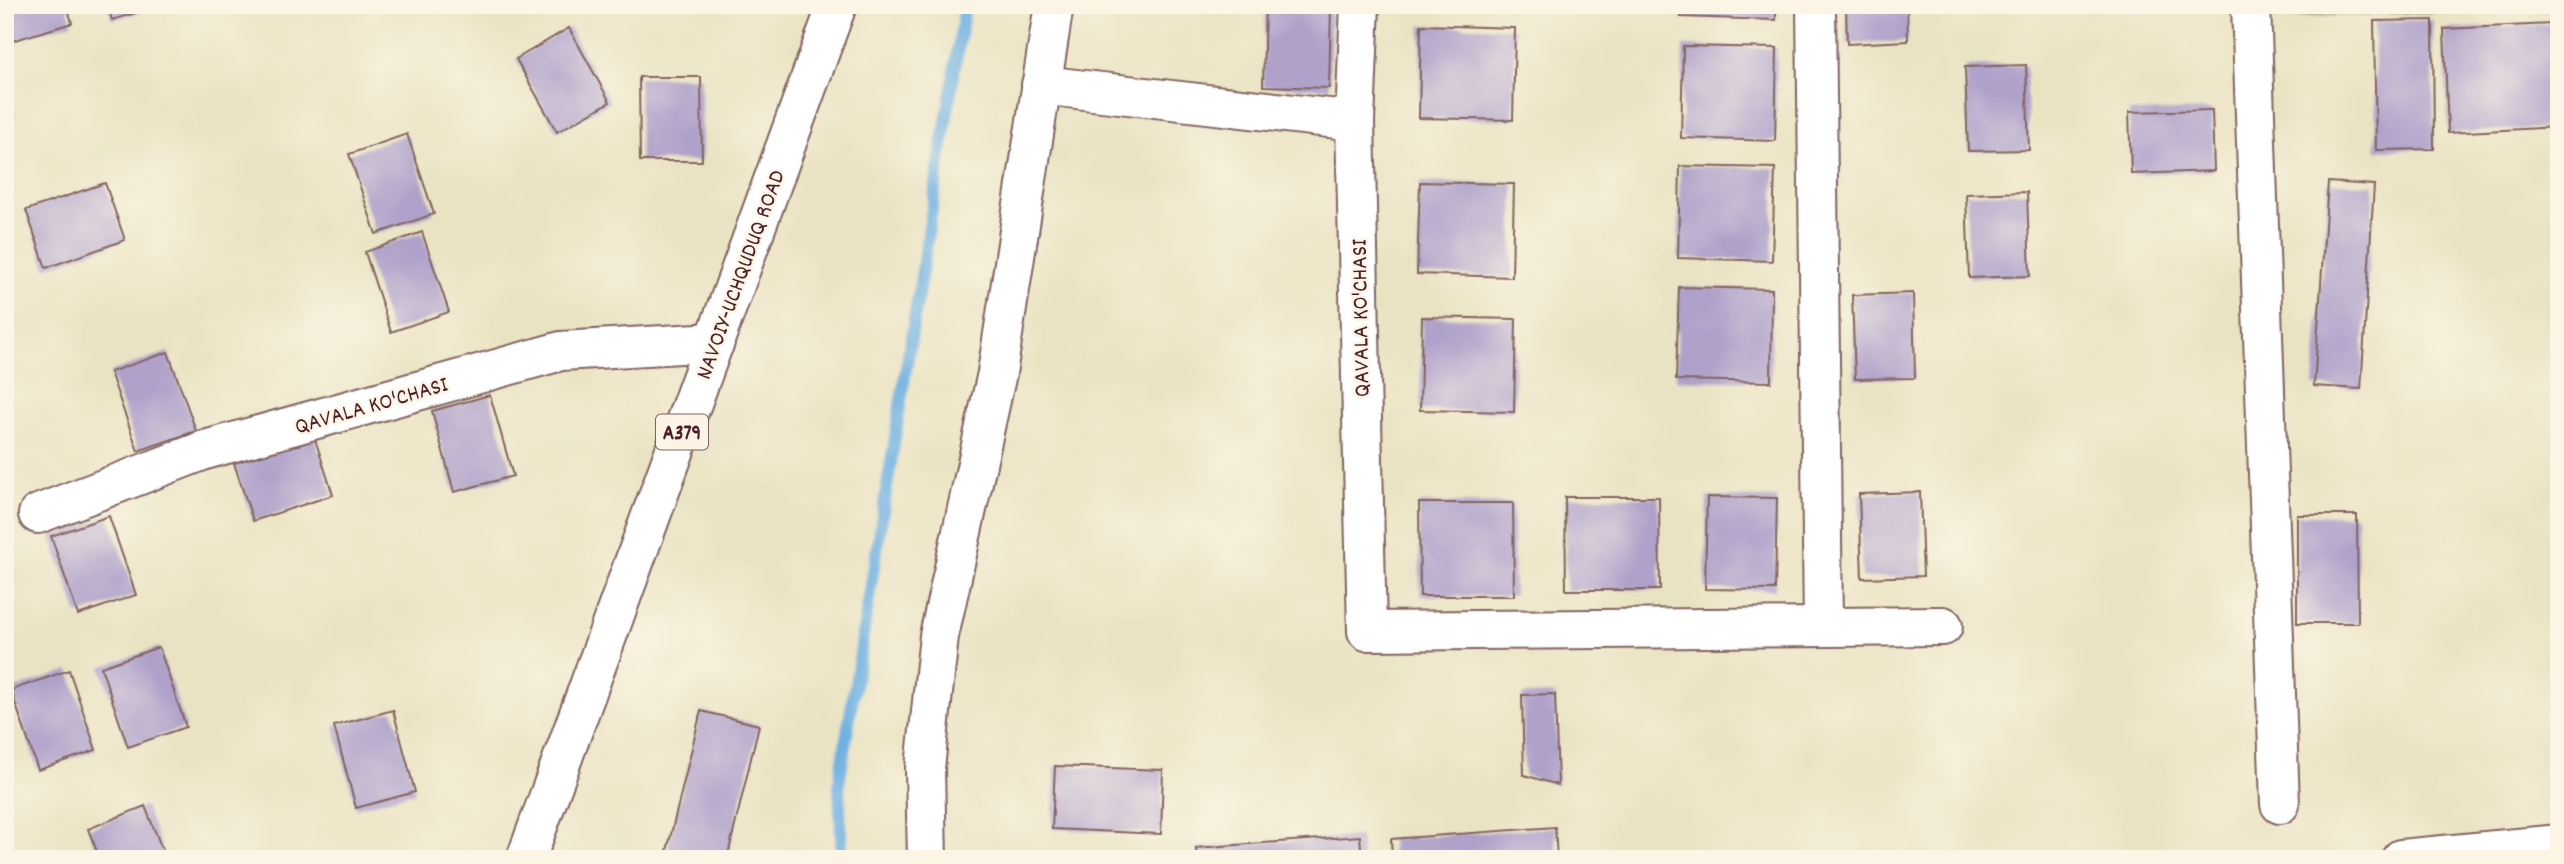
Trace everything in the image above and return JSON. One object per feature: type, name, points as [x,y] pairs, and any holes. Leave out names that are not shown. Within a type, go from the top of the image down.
[{"type":"main road","name":"NAVOIY-UCHQUDUQ ROAD","points":[[526,859],[837,5]]},
{"type":"main road","points":[[927,859],[925,768],[939,636],[997,373],[1054,5]]},
{"type":"main road","name":"QAVALA KO'CHASI","points":[[1360,5],[1355,121],[1367,631],[1823,627]]},
{"type":"main road","points":[[1816,5],[1823,627],[1943,626]]},
{"type":"main road","points":[[2251,5],[2280,804]]},
{"type":"main road","points":[[1041,85],[1355,121]]},
{"type":"main road","name":"QAVALA KO'CHASI","points":[[38,514],[205,450],[561,351],[715,342]]},
{"type":"main road","points":[[2401,859],[2559,844]]},
{"type":"green space","points":[[2273,5],[2559,5],[2559,8],[2274,17]]},
{"type":"building","points":[[5,5],[67,5],[72,23],[5,43]]},
{"type":"building","points":[[107,5],[159,5],[159,6],[112,20]]},
{"type":"building","points":[[1265,5],[1331,5],[1329,88],[1263,86]]},
{"type":"building","points":[[1681,5],[1776,5],[1776,20],[1681,17]]},
{"type":"building","points":[[1846,5],[1907,5],[1908,41],[1847,44]]},
{"type":"building","points":[[2433,20],[2434,149],[2376,150],[2374,21]]},
{"type":"building","points":[[2551,24],[2557,127],[2448,133],[2444,29]]},
{"type":"building","points":[[1421,25],[1515,28],[1513,120],[1419,118]]},
{"type":"building","points":[[569,28],[610,102],[557,132],[516,59]]},
{"type":"building","points":[[1683,46],[1777,48],[1775,141],[1681,138]]},
{"type":"building","points":[[2026,65],[2029,150],[1968,151],[1965,67]]},
{"type":"building","points":[[639,77],[701,77],[702,161],[640,161]]},
{"type":"building","points":[[2212,110],[2214,171],[2131,174],[2129,112]]},
{"type":"building","points":[[407,134],[434,214],[376,234],[349,154]]},
{"type":"building","points":[[1680,166],[1775,168],[1772,261],[1678,258]]},
{"type":"building","points":[[1420,182],[1514,184],[1512,277],[1417,274]]},
{"type":"building","points":[[2328,182],[2374,185],[2361,389],[2314,386]]},
{"type":"building","points":[[105,183],[125,240],[46,268],[26,210]]},
{"type":"building","points":[[2027,192],[2030,276],[1969,278],[1966,194]]},
{"type":"building","points":[[422,232],[449,312],[391,332],[365,252]]},
{"type":"building","points":[[1679,287],[1772,289],[1771,382],[1676,380]]},
{"type":"building","points":[[1913,293],[1915,378],[1855,379],[1852,295]]},
{"type":"building","points":[[1422,317],[1516,319],[1514,412],[1420,410]]},
{"type":"building","points":[[168,352],[196,431],[138,451],[110,372]]},
{"type":"building","points":[[490,395],[513,476],[454,492],[432,411]]},
{"type":"building","points":[[314,436],[333,495],[253,521],[234,463]]},
{"type":"building","points":[[1920,492],[1923,576],[1862,578],[1859,494]]},
{"type":"building","points":[[1565,497],[1659,497],[1660,590],[1566,590]]},
{"type":"building","points":[[1707,497],[1777,498],[1775,590],[1705,589]]},
{"type":"building","points":[[1419,503],[1513,503],[1514,596],[1420,596]]},
{"type":"building","points":[[2297,515],[2357,515],[2358,623],[2297,623]]},
{"type":"building","points":[[109,516],[136,595],[78,615],[51,536]]},
{"type":"building","points":[[159,647],[186,727],[128,747],[101,667]]},
{"type":"building","points":[[69,670],[96,750],[38,770],[11,690]]},
{"type":"building","points":[[1555,694],[1558,785],[1524,775],[1522,695]]},
{"type":"building","points":[[393,710],[415,792],[356,808],[334,726]]},
{"type":"building","points":[[701,711],[759,725],[727,859],[665,859]]},
{"type":"building","points":[[1055,766],[1163,770],[1161,834],[1052,829]]},
{"type":"building","points":[[145,806],[166,859],[100,859],[88,829]]},
{"type":"building","points":[[1555,827],[1557,859],[1392,859],[1391,839]]},
{"type":"building","points":[[1360,836],[1362,859],[1197,859],[1196,848]]},
{"type":"waterway","points":[[842,859],[839,783],[965,5]]}]
